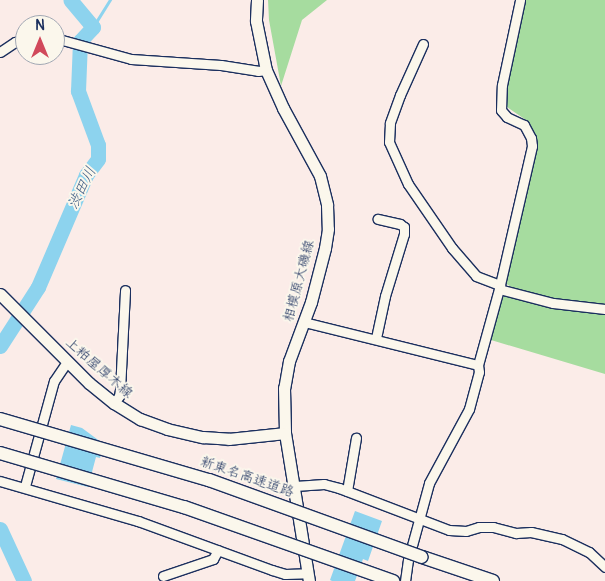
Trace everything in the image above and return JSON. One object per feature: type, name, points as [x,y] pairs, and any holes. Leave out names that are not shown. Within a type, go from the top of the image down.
[{"type":"highway","name":"新東名高速道路","points":[[0,418],[209,480],[461,572]]},
{"type":"highway","points":[[0,453],[184,507],[391,580]]},
{"type":"highway","points":[[461,572],[478,581]]},
{"type":"highway","points":[[461,572],[493,581]]},
{"type":"main road","name":"相模原大磯線","points":[[257,0],[256,21],[266,70],[282,108],[320,176],[327,205],[328,229],[325,248],[304,322],[289,361],[285,379],[283,408],[309,577]]},
{"type":"main road","name":"上粕屋厚木線","points":[[0,294],[25,321],[114,403],[146,421],[203,437],[229,439],[286,433]]},
{"type":"street","points":[[405,581],[408,560],[429,484],[469,409],[479,372],[478,365],[500,287],[532,146],[531,138],[524,125],[507,117],[501,110],[502,85],[520,0]]},
{"type":"street","points":[[65,40],[130,58],[258,71],[266,70]]},
{"type":"street","points":[[0,52],[15,42]]},
{"type":"street","points":[[423,44],[392,116],[389,142],[408,184],[452,248],[476,276],[500,287],[553,303],[605,309]]},
{"type":"street","points":[[376,338],[385,296],[404,234],[404,227],[400,224],[378,219]]},
{"type":"street","points":[[114,403],[119,396],[120,390],[124,290]]},
{"type":"street","points":[[304,322],[376,338],[478,365]]},
{"type":"street","points":[[25,486],[54,381],[68,362]]},
{"type":"street","points":[[347,491],[357,442]]},
{"type":"street","points":[[0,480],[138,521],[272,570],[309,577]]},
{"type":"street","points":[[295,486],[324,484],[457,532],[479,527],[493,527],[516,532],[531,532],[562,539],[589,552],[605,567]]},
{"type":"street","points":[[163,576],[213,559],[218,550]]},
{"type":"green space","points":[[268,0],[327,0],[302,20],[281,86],[269,20]]},
{"type":"green space","points":[[526,0],[605,0],[605,305],[553,299],[516,290],[505,283],[537,147],[526,120],[507,107],[507,83]]},
{"type":"green space","points":[[506,295],[554,308],[605,314],[605,374],[491,340],[502,297]]},
{"type":"water","points":[[71,425],[82,428],[105,445],[100,458],[96,457],[88,487],[56,479]]},
{"type":"water","points":[[355,511],[382,521],[368,561],[363,559],[355,581],[332,581],[330,580]]},
{"type":"waterway","name":"渋田川","points":[[0,346],[38,287],[86,175],[98,159],[98,145],[78,91],[80,41],[93,27],[70,0]]},
{"type":"waterway","points":[[93,27],[110,0]]},
{"type":"waterway","name":"渋田川","points":[[0,529],[24,581]]}]
